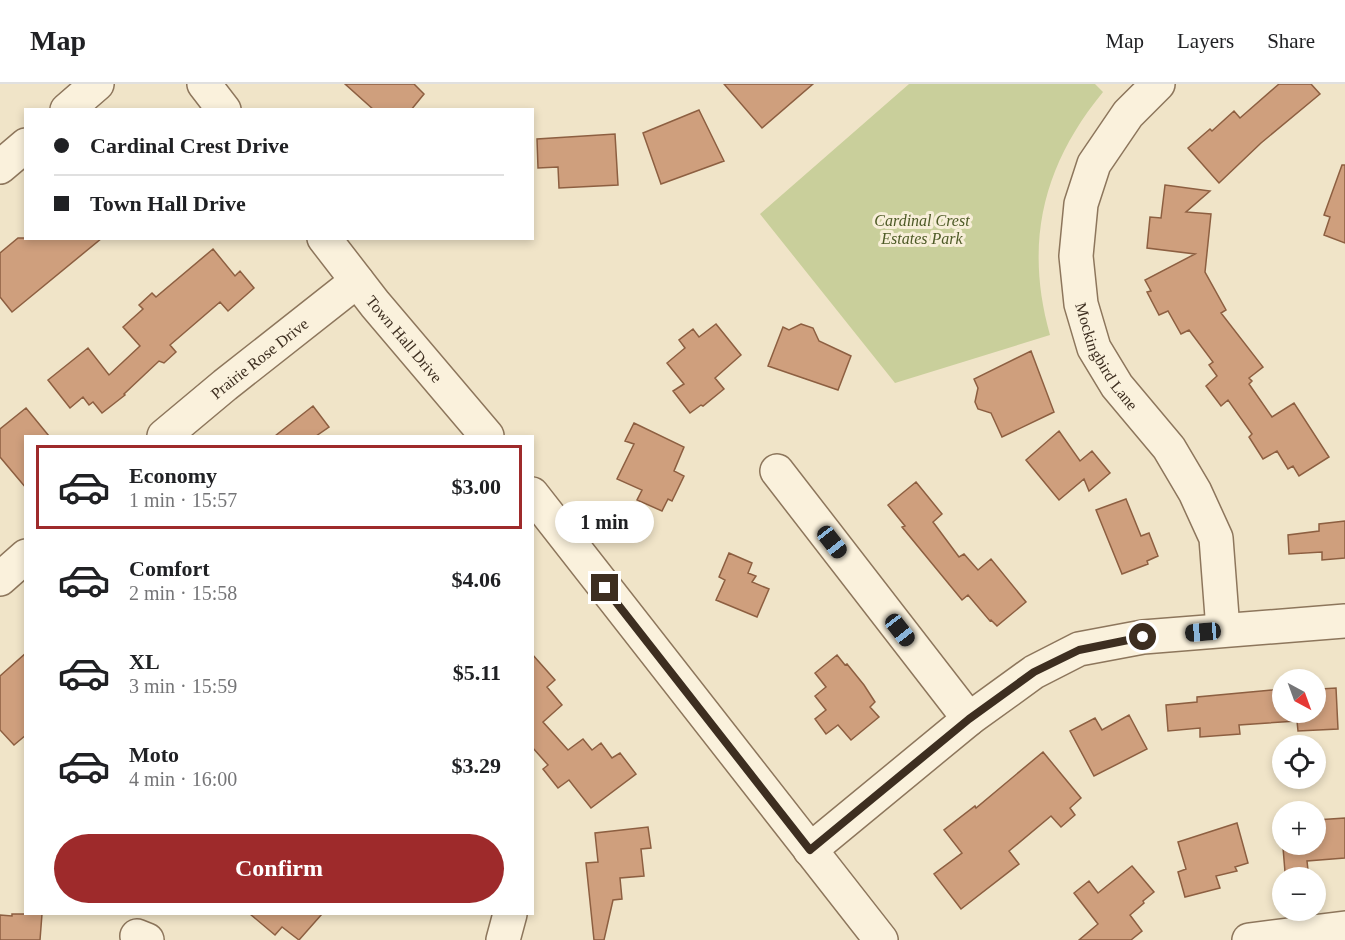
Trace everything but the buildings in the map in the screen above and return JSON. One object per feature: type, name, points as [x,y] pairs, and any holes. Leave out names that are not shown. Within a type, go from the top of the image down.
[{"type":"street","points":[[69,108],[97,84]]},
{"type":"street","points":[[204,84],[222,108]]},
{"type":"street","name":"Mockingbird Lane","points":[[1158,84],[1128,114],[1094,164],[1081,204],[1076,256],[1081,304],[1094,348],[1117,386],[1169,448],[1195,492],[1216,538],[1224,630]]},
{"type":"street","points":[[0,167],[24,147]]},
{"type":"street","name":"Town Hall Drive","points":[[326,240],[357,282],[486,435]]},
{"type":"street","name":"Prairie Rose Drive","points":[[165,435],[357,282]]},
{"type":"street","points":[[777,471],[969,719]]},
{"type":"street","points":[[534,497],[881,940]]},
{"type":"street","points":[[0,579],[24,558]]},
{"type":"street","points":[[810,850],[969,719],[1034,672],[1079,650],[1143,637],[1345,621]]},
{"type":"street","points":[[503,940],[510,915]]},
{"type":"street","points":[[1249,940],[1345,928]]},
{"type":"green space","name":"Cardinal Crest Estates Park","points":[[909,84],[1095,84],[1103,92],[1082,120],[1066,148],[1053,177],[1044,206],[1039,268],[1042,301],[1050,335],[895,383],[760,214]]},
{"type":"route","points":[[605,588],[810,850],[969,719],[1034,672],[1079,650],[1143,637]]}]
